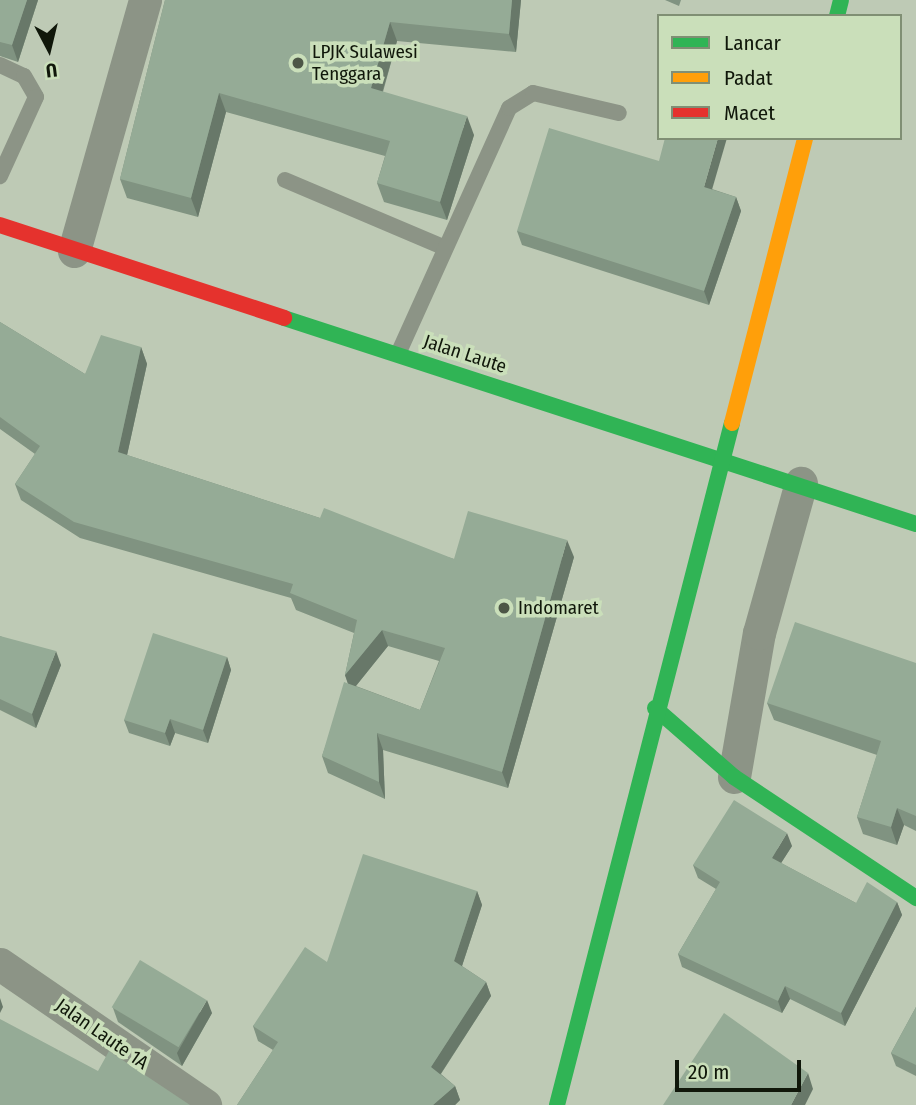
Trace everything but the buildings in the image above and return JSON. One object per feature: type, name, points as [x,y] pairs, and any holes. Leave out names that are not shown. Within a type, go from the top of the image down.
[{"type":"street","points":[[74,251],[145,0]]},
{"type":"street","points":[[557,1105],[654,708],[804,140]]},
{"type":"street","name":"Jalan Laute","points":[[0,225],[721,457],[916,524]]},
{"type":"street","points":[[734,777],[760,633],[801,484]]},
{"type":"street","points":[[654,708],[734,777],[916,898]]},
{"type":"street","name":"Jalan Laute 1A","points":[[0,964],[205,1105]]},
{"type":"lane","points":[[0,65],[24,76],[36,97],[0,176]]},
{"type":"lane","points":[[398,354],[443,247],[509,108],[520,97],[552,96],[619,113]]},
{"type":"lane","points":[[285,180],[443,247]]},
{"type":"traffic: fast","points":[[838,14],[841,0]]},
{"type":"traffic: fast","points":[[284,318],[916,524]]},
{"type":"traffic: fast","points":[[557,1105],[732,423]]},
{"type":"traffic: fast","points":[[655,708],[734,777],[916,898]]},
{"type":"traffic: slow","points":[[732,423],[804,140]]},
{"type":"traffic: jam","points":[[0,225],[284,318]]},
{"type":"place","name":"LPJK Sulawesi Tenggara","points":[[298,63]]},
{"type":"place","name":"Indomaret","points":[[504,608]]}]
